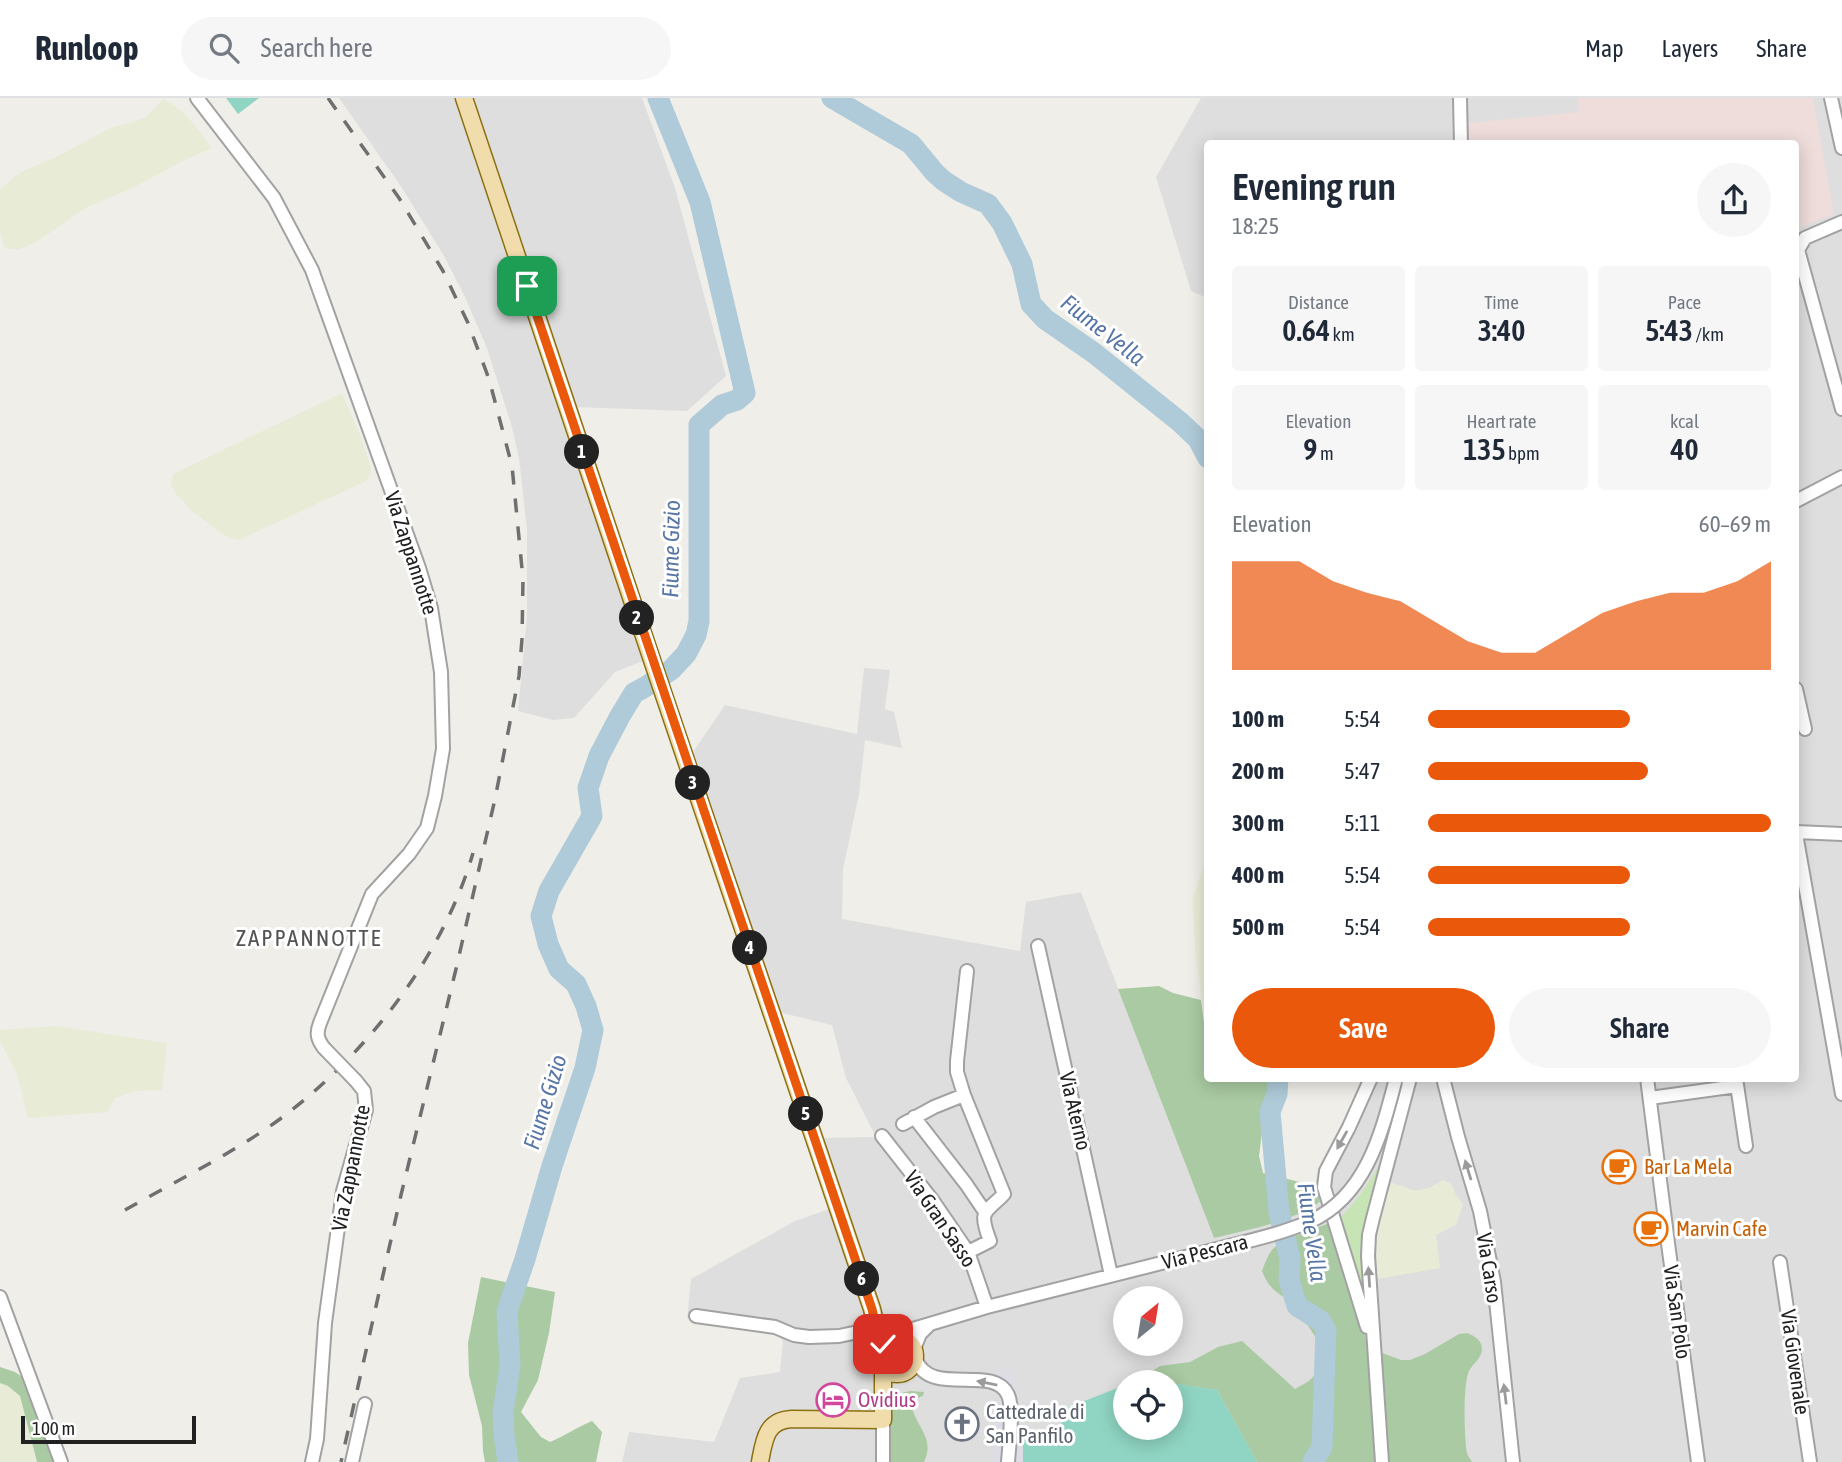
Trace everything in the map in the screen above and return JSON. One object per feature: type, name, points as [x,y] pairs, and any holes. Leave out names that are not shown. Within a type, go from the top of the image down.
[{"type":"main road","points":[[464,98],[872,1309],[881,1348],[879,1359],[883,1368],[884,1412]]},
{"type":"main road","points":[[872,1309],[881,1324],[897,1338],[908,1341],[915,1354],[911,1369],[901,1374],[893,1374],[883,1368]]},
{"type":"main road","points":[[881,1348],[887,1341],[897,1338]]},
{"type":"main road","points":[[884,1412],[892,1386],[901,1374]]},
{"type":"main road","points":[[760,1462],[769,1431],[781,1420],[884,1412]]},
{"type":"street","name":"Via Zappannotte","points":[[197,98],[274,198],[312,270],[432,608],[441,672],[443,749],[427,828],[409,854],[372,894],[317,1031],[318,1041],[364,1091],[366,1110],[343,1191],[325,1323],[317,1439],[312,1462]]},
{"type":"street","points":[[1460,98],[1461,140]]},
{"type":"street","points":[[1831,98],[1842,148]]},
{"type":"street","points":[[1799,248],[1805,238],[1842,222]]},
{"type":"street","points":[[1799,254],[1842,409]]},
{"type":"street","points":[[1799,499],[1842,477]]},
{"type":"street","points":[[1799,702],[1805,729]]},
{"type":"street","points":[[1799,833],[1842,834]]},
{"type":"street","points":[[1799,848],[1837,1036],[1842,1094]]},
{"type":"street","name":"Via Aterno","points":[[1038,946],[1111,1275]]},
{"type":"street","points":[[967,971],[957,1072],[1004,1194],[985,1212],[983,1220],[990,1241],[968,1252]]},
{"type":"street","points":[[1369,1082],[1326,1171],[1324,1187],[1373,1345]]},
{"type":"street","name":"Via Pescara","points":[[897,1338],[908,1331],[987,1307],[1217,1249],[1303,1224],[1319,1216],[1338,1203],[1358,1180],[1370,1160],[1380,1137],[1394,1082]]},
{"type":"street","points":[[1382,1462],[1367,1256],[1369,1235],[1409,1082]]},
{"type":"street","name":"Via Carso","points":[[1444,1082],[1480,1211],[1494,1282],[1513,1462]]},
{"type":"street","name":"Via San Polo","points":[[1648,1082],[1698,1462]]},
{"type":"street","points":[[1650,1098],[1736,1082],[1745,1146]]},
{"type":"street","points":[[964,1095],[908,1120],[966,1184],[985,1212]]},
{"type":"street","name":"Via Gran Sasso","points":[[882,1136],[933,1201],[968,1252],[987,1307]]},
{"type":"street","name":"Via Giovenale","points":[[1780,1262],[1810,1462]]},
{"type":"street","points":[[0,1297],[61,1462]]},
{"type":"street","points":[[696,1316],[771,1326],[794,1335],[809,1337],[839,1336],[877,1328]]},
{"type":"street","points":[[932,1323],[920,1334],[915,1354],[922,1371],[933,1377],[993,1383],[1006,1391],[1010,1399],[1008,1462]]},
{"type":"street","points":[[352,1462],[365,1405]]},
{"type":"street","points":[[883,1462],[884,1412]]},
{"type":"shaded area","points":[[339,98],[642,98],[675,188],[726,376],[687,411],[574,407],[658,655],[615,672],[574,718],[553,720],[518,711],[527,617],[527,530],[519,458],[512,427],[487,348],[444,256],[402,188]]},
{"type":"shaded area","points":[[1201,98],[1842,98],[1842,1462],[622,1462],[629,1432],[714,1442],[740,1378],[780,1372],[783,1341],[773,1329],[687,1318],[691,1279],[795,1221],[832,1208],[809,1138],[876,1137],[846,1078],[832,1025],[774,1011],[689,758],[725,705],[857,734],[864,668],[890,670],[885,709],[894,712],[902,748],[865,740],[859,794],[843,869],[842,919],[1020,951],[1026,902],[1081,892],[1214,1238],[1320,1203],[1316,1186],[1317,1173],[1363,1082],[1799,1082],[1799,140],[1204,140],[1204,297],[1191,291],[1156,177]]},
{"type":"shaded area","points":[[1578,98],[1813,98],[1834,214],[1799,228],[1799,140],[1469,140],[1469,123],[1579,112]]},
{"type":"shaded area","points":[[1000,1369],[1013,1370],[1023,1440],[1023,1462],[994,1462]]},
{"type":"green space","points":[[226,98],[259,98],[238,114]]},
{"type":"green space","points":[[164,99],[183,112],[211,148],[130,189],[87,207],[35,243],[19,249],[4,246],[0,232],[0,190],[11,179],[112,127],[146,117]]},
{"type":"green space","points":[[342,393],[371,467],[366,481],[239,540],[218,531],[194,513],[176,494],[171,485],[173,474]]},
{"type":"green space","points":[[1204,865],[1204,1015],[1196,957],[1192,900]]},
{"type":"green space","points":[[1159,986],[1173,993],[1201,1000],[1204,1022],[1204,1082],[1273,1082],[1259,1156],[1263,1173],[1316,1186],[1320,1202],[1282,1220],[1214,1238],[1118,989]]},
{"type":"green space","points":[[55,1026],[167,1043],[162,1090],[135,1091],[115,1098],[108,1112],[28,1118],[17,1074],[0,1041],[0,1030]]},
{"type":"green space","points":[[1385,1155],[1366,1235],[1368,1311],[1340,1218],[1365,1188]]},
{"type":"green space","points":[[1443,1180],[1451,1184],[1463,1204],[1456,1225],[1436,1235],[1440,1268],[1377,1279],[1376,1238],[1388,1181],[1412,1190],[1420,1190]]},
{"type":"green space","points":[[1329,1223],[1362,1323],[1369,1353],[1377,1462],[1257,1462],[1217,1390],[1183,1385],[1183,1370],[1154,1370],[1160,1366],[1190,1362],[1218,1347],[1242,1341],[1295,1389],[1310,1380],[1318,1366],[1320,1354],[1316,1338],[1306,1321],[1305,1307],[1274,1290],[1262,1271],[1272,1250],[1290,1238]]},
{"type":"green space","points":[[481,1277],[555,1292],[538,1380],[521,1412],[541,1437],[550,1442],[592,1421],[602,1432],[596,1462],[485,1462],[482,1426],[469,1375],[468,1343]]},
{"type":"green space","points":[[1467,1333],[1479,1340],[1482,1348],[1479,1358],[1469,1371],[1466,1387],[1466,1446],[1472,1462],[1383,1462],[1377,1351],[1401,1360],[1410,1360],[1459,1334]]},
{"type":"green space","points":[[0,1367],[15,1372],[28,1381],[58,1462],[37,1462],[20,1396],[0,1383]]},
{"type":"green space","points":[[0,1383],[20,1396],[37,1462],[0,1462]]},
{"type":"green space","points":[[1183,1385],[1217,1390],[1257,1462],[1023,1462],[1023,1440],[1055,1433],[1061,1427],[1064,1409],[1113,1390],[1113,1440],[1183,1440]]},
{"type":"green space","points":[[924,1392],[912,1408],[927,1440],[927,1454],[924,1462],[890,1462],[892,1403],[902,1393]]},
{"type":"waterway","name":"Fiume Gizio","points":[[508,1462],[503,1412],[510,1366],[507,1311],[585,1068],[593,1030],[576,984],[559,969],[548,944],[541,916],[549,891],[592,816],[588,788],[599,756],[620,716],[634,693],[671,670],[686,654],[696,635],[699,621],[699,425],[722,405],[737,400],[745,393],[700,202],[658,98]]},
{"type":"waterway","name":"Fiume Vella","points":[[832,98],[911,144],[944,181],[988,204],[1002,223],[1022,264],[1031,304],[1045,319],[1094,353],[1180,422],[1198,439],[1204,450]]},
{"type":"waterway","name":"Fiume Vella","points":[[1278,1082],[1277,1094],[1270,1112],[1279,1212],[1290,1259],[1289,1280],[1297,1306],[1321,1321],[1326,1330],[1322,1447],[1313,1462]]},
{"type":"railway","points":[[328,98],[399,198],[443,271],[468,323],[489,379],[512,466],[523,579],[519,676],[495,799],[341,1462]]},
{"type":"railway","points":[[125,1210],[262,1132],[312,1093],[342,1065],[398,1001],[421,966],[460,892],[473,853]]},
{"type":"place","name":"Bar La Mela","points":[[1619,1167]]},
{"type":"place","name":"Marvin Cafe","points":[[1651,1229]]},
{"type":"place","name":"Ovidius","points":[[833,1400]]},
{"type":"place","name":"Cattedrale di San Panfilo","points":[[962,1424]]},
{"type":"district","name":"ZAPPANNOTTE","points":[[309,938]]},
{"type":"route","points":[[527,286],[872,1309],[881,1348],[883,1344]]}]
